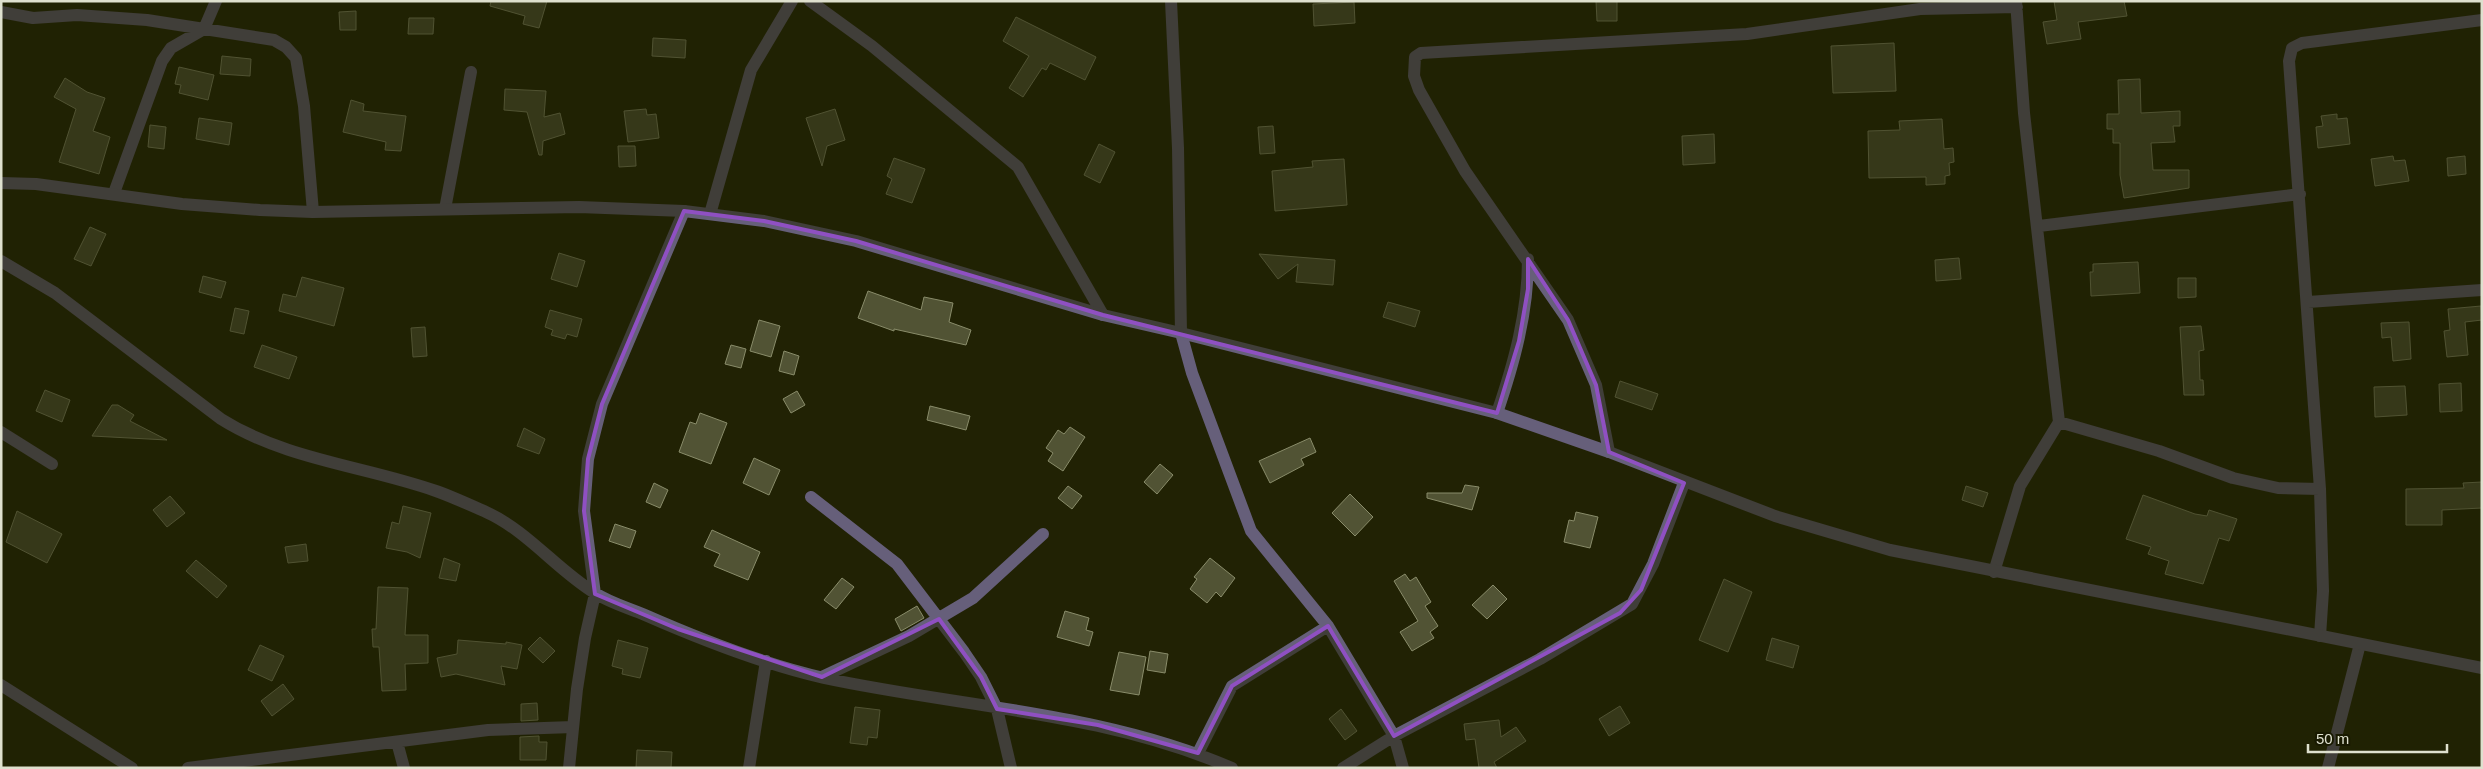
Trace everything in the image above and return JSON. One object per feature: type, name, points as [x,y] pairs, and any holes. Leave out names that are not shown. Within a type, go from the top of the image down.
[{"type":"street","points":[[114,193],[162,61],[170,48],[204,29],[216,1]]},
{"type":"street","points":[[710,214],[751,70],[792,1]]},
{"type":"street","points":[[810,1],[872,46],[1018,167],[1103,315]]},
{"type":"street","points":[[1171,1],[1178,148],[1181,333],[1192,373],[1251,531],[1328,626],[1394,736],[1404,768]]},
{"type":"street","points":[[1609,452],[1596,385],[1568,320],[1528,259],[1465,171],[1419,90],[1414,76],[1415,57],[1421,53],[1747,34],[1920,9],[2017,4],[2024,113],[2039,226],[2059,422],[2020,486],[1994,572]]},
{"type":"street","points":[[1,12],[33,18],[77,15],[147,20],[274,40],[286,47],[296,58],[304,106],[314,212]]},
{"type":"street","points":[[2320,636],[2324,591],[2320,489],[2308,302],[2289,61],[2292,48],[2302,43],[2482,20]]},
{"type":"street","points":[[445,209],[471,72]]},
{"type":"street","points":[[1,183],[36,184],[114,193],[182,204],[314,212],[579,206],[710,214],[764,221],[856,241],[1103,315],[1497,413],[1609,452],[1775,516],[1890,550],[2482,668]]},
{"type":"street","points":[[2039,226],[2300,194]]},
{"type":"street","points":[[569,768],[585,638],[596,594],[584,511],[588,459],[602,404],[684,212]]},
{"type":"street","points":[[1497,413],[1518,341],[1528,289],[1528,259]]},
{"type":"street","points":[[1,261],[54,293],[221,419],[242,432],[311,457],[436,491],[491,514],[536,545],[596,594],[678,629],[766,661],[822,677],[997,709],[1098,725],[1198,753],[1232,768]]},
{"type":"street","points":[[2308,302],[2482,290]]},
{"type":"street","points":[[2059,422],[2131,442],[2233,478],[2278,488],[2320,489]]},
{"type":"street","points":[[1,432],[52,464]]},
{"type":"street","points":[[1343,768],[1394,736],[1540,659],[1632,604],[1653,564],[1684,482]]},
{"type":"street","points":[[811,497],[897,564],[940,619],[981,677],[997,709],[1011,768]]},
{"type":"street","points":[[822,677],[940,619],[973,598],[1043,534]]},
{"type":"street","points":[[1198,753],[1232,686],[1328,626]]},
{"type":"street","points":[[2328,768],[2360,644]]},
{"type":"street","points":[[749,768],[766,661]]},
{"type":"street","points":[[1,686],[132,768]]},
{"type":"street","points":[[188,768],[488,730],[573,727]]},
{"type":"street","points":[[397,742],[404,768]]},
{"type":"highlighted area","points":[[684,211],[764,221],[856,241],[1103,315],[1497,413],[1519,341],[1528,289],[1528,259],[1568,320],[1596,385],[1609,452],[1684,483],[1641,590],[1620,613],[1394,736],[1328,626],[1232,686],[1198,753],[1098,725],[997,709],[981,677],[939,619],[822,677],[678,629],[595,594],[584,511],[588,459],[602,404]]},
{"type":"building","points":[[491,1],[547,1],[539,28],[523,24],[525,16],[490,6]]},
{"type":"building","points":[[1596,1],[1617,1],[1617,21],[1597,21]]},
{"type":"building","points":[[2054,1],[2124,1],[2127,16],[2078,22],[2081,39],[2047,44],[2043,22],[2057,20]]},
{"type":"building","points":[[1354,2],[1355,23],[1314,26],[1313,4]]},
{"type":"building","points":[[356,11],[356,30],[340,30],[339,12]]},
{"type":"building","points":[[1016,17],[1096,57],[1085,80],[1050,63],[1046,70],[1042,68],[1023,97],[1009,88],[1029,56],[1003,41]]},
{"type":"building","points":[[409,18],[434,18],[433,34],[408,34]]},
{"type":"building","points":[[653,38],[686,40],[685,58],[652,56]]},
{"type":"building","points":[[1894,43],[1896,91],[1833,93],[1831,46]]},
{"type":"building","points":[[222,56],[251,59],[250,76],[220,74]]},
{"type":"building","points":[[179,67],[214,75],[208,100],[179,93],[181,85],[175,84]]},
{"type":"building","points":[[65,78],[87,92],[105,98],[93,131],[110,137],[99,174],[59,162],[76,109],[54,97]]},
{"type":"building","points":[[2140,79],[2141,113],[2180,111],[2180,126],[2173,126],[2175,142],[2151,143],[2153,170],[2189,170],[2189,188],[2124,198],[2120,175],[2120,143],[2113,143],[2113,129],[2107,129],[2107,114],[2119,114],[2118,80]]},
{"type":"building","points":[[505,89],[546,91],[544,117],[560,113],[565,134],[543,141],[542,155],[539,155],[527,112],[504,110]]},
{"type":"building","points":[[351,100],[364,104],[363,111],[406,116],[401,151],[385,150],[386,142],[343,132]]},
{"type":"building","points":[[646,109],[647,115],[656,114],[659,138],[628,142],[624,111]]},
{"type":"building","points":[[835,109],[845,140],[827,146],[822,166],[806,118]]},
{"type":"building","points":[[2337,114],[2337,119],[2347,118],[2350,144],[2318,148],[2316,127],[2323,126],[2321,116]]},
{"type":"building","points":[[199,118],[232,123],[229,145],[196,139]]},
{"type":"building","points":[[1942,119],[1944,149],[1953,148],[1954,162],[1949,163],[1950,175],[1945,176],[1945,184],[1926,185],[1926,177],[1869,178],[1868,131],[1900,130],[1899,121]]},
{"type":"building","points":[[150,125],[166,127],[164,149],[148,147]]},
{"type":"building","points":[[1273,126],[1275,153],[1260,154],[1258,127]]},
{"type":"building","points":[[1714,134],[1715,163],[1683,165],[1682,136]]},
{"type":"building","points":[[1099,144],[1115,152],[1100,183],[1084,175]]},
{"type":"building","points":[[618,146],[635,146],[636,166],[619,167]]},
{"type":"building","points":[[2393,156],[2394,161],[2405,160],[2409,181],[2375,186],[2371,159]]},
{"type":"building","points":[[2465,156],[2466,174],[2448,176],[2447,158]]},
{"type":"building","points":[[894,158],[925,169],[912,203],[886,194],[892,179],[887,176]]},
{"type":"building","points":[[1344,159],[1347,205],[1275,211],[1272,171],[1313,167],[1312,161]]},
{"type":"building","points":[[90,227],[106,234],[91,266],[74,259]]},
{"type":"building","points":[[559,253],[585,261],[577,287],[551,279]]},
{"type":"building","points":[[1259,254],[1335,260],[1333,285],[1296,282],[1298,264],[1278,279]]},
{"type":"building","points":[[1959,258],[1961,279],[1936,281],[1935,260]]},
{"type":"building","points":[[2138,262],[2140,293],[2091,296],[2090,272],[2093,272],[2093,264]]},
{"type":"building","points":[[203,276],[226,282],[221,298],[199,292]]},
{"type":"building","points":[[302,277],[344,288],[334,326],[279,311],[283,294],[296,297]]},
{"type":"building","points":[[2178,278],[2196,278],[2196,297],[2178,298]]},
{"type":"building","points":[[868,291],[921,310],[924,297],[953,303],[949,322],[971,330],[966,345],[894,329],[894,331],[858,318]]},
{"type":"building","points":[[1388,302],[1420,311],[1415,327],[1383,317]]},
{"type":"building","points":[[2481,306],[2482,320],[2465,322],[2468,355],[2447,357],[2444,331],[2450,330],[2448,309]]},
{"type":"building","points":[[235,308],[249,311],[244,334],[230,331]]},
{"type":"building","points":[[550,310],[582,319],[577,337],[567,334],[565,339],[551,335],[553,330],[545,327]]},
{"type":"building","points":[[759,320],[780,326],[771,357],[750,351]]},
{"type":"building","points":[[2409,322],[2411,359],[2393,361],[2391,337],[2382,338],[2381,323]]},
{"type":"building","points":[[2201,326],[2204,350],[2199,351],[2200,380],[2203,380],[2204,395],[2184,395],[2180,327]]},
{"type":"building","points":[[425,327],[427,356],[413,357],[411,328]]},
{"type":"building","points":[[262,345],[297,357],[289,379],[254,367]]},
{"type":"building","points":[[731,345],[746,349],[741,368],[725,364]]},
{"type":"building","points":[[784,351],[799,356],[794,375],[779,371]]},
{"type":"building","points":[[1620,381],[1658,394],[1652,410],[1615,397]]},
{"type":"building","points":[[2461,383],[2462,411],[2440,412],[2439,384]]},
{"type":"building","points":[[2405,386],[2407,415],[2375,417],[2374,387]]},
{"type":"building","points":[[45,390],[70,400],[62,422],[36,411]]},
{"type":"building","points":[[797,391],[805,405],[791,413],[783,399]]},
{"type":"building","points":[[112,405],[118,405],[134,415],[130,421],[167,440],[92,436]]},
{"type":"building","points":[[930,406],[970,416],[966,430],[927,420]]},
{"type":"building","points":[[700,413],[727,423],[711,464],[679,452],[690,422],[696,424]]},
{"type":"building","points":[[1070,427],[1085,437],[1063,471],[1048,461],[1053,453],[1046,448],[1058,430],[1064,434]]},
{"type":"building","points":[[524,428],[545,439],[539,454],[517,446]]},
{"type":"building","points":[[1310,438],[1316,452],[1301,459],[1304,465],[1270,483],[1259,461]]},
{"type":"building","points":[[754,458],[780,470],[769,495],[743,483]]},
{"type":"building","points":[[1160,464],[1173,475],[1157,494],[1144,482]]},
{"type":"building","points":[[2482,482],[2482,508],[2442,510],[2442,525],[2406,525],[2406,489],[2464,488],[2463,483]]},
{"type":"building","points":[[654,483],[668,490],[660,508],[646,502]]},
{"type":"building","points":[[1465,485],[1479,487],[1472,510],[1427,498],[1427,493],[1462,493]]},
{"type":"building","points":[[1068,486],[1082,496],[1072,509],[1058,498]]},
{"type":"building","points":[[1966,486],[1988,493],[1983,507],[1962,500]]},
{"type":"building","points":[[1350,494],[1373,517],[1355,536],[1332,513]]},
{"type":"building","points":[[2143,495],[2195,514],[2207,516],[2209,510],[2237,519],[2229,541],[2219,538],[2203,584],[2165,574],[2169,561],[2148,554],[2151,547],[2126,539]]},
{"type":"building","points":[[170,496],[185,513],[167,527],[153,510]]},
{"type":"building","points":[[403,506],[431,513],[420,558],[407,552],[386,548],[392,522],[399,524]]},
{"type":"building","points":[[17,511],[62,534],[47,563],[6,542]]},
{"type":"building","points":[[1576,512],[1598,517],[1590,548],[1564,542],[1569,520],[1574,521]]},
{"type":"building","points":[[615,524],[636,531],[630,548],[609,541]]},
{"type":"building","points":[[712,530],[760,552],[748,580],[714,566],[720,554],[704,547]]},
{"type":"building","points":[[306,544],[308,561],[288,563],[285,547]]},
{"type":"building","points":[[444,558],[460,564],[456,581],[439,578]]},
{"type":"building","points":[[1210,558],[1235,578],[1221,597],[1216,592],[1207,603],[1190,589],[1197,579],[1194,577]]},
{"type":"building","points":[[196,560],[227,586],[217,598],[186,571]]},
{"type":"building","points":[[1405,574],[1410,581],[1416,577],[1431,602],[1425,606],[1438,626],[1430,632],[1434,638],[1412,651],[1400,632],[1418,621],[1394,581]]},
{"type":"building","points":[[842,578],[854,587],[836,609],[824,600]]},
{"type":"building","points":[[1724,579],[1752,592],[1728,652],[1699,640]]},
{"type":"building","points":[[1493,585],[1507,599],[1487,619],[1472,605]]},
{"type":"building","points":[[378,587],[408,588],[405,635],[428,635],[428,663],[405,664],[406,690],[382,691],[379,647],[373,647],[372,629],[376,629]]},
{"type":"building","points":[[917,606],[924,618],[901,631],[895,619]]},
{"type":"building","points":[[1065,611],[1089,618],[1086,630],[1093,632],[1089,646],[1057,637]]},
{"type":"building","points":[[540,637],[555,651],[543,663],[528,649]]},
{"type":"building","points":[[1772,638],[1799,646],[1793,668],[1766,660]]},
{"type":"building","points":[[458,640],[506,644],[506,642],[522,645],[517,669],[501,666],[505,685],[456,674],[441,677],[437,658],[457,654]]},
{"type":"building","points":[[618,640],[648,648],[640,678],[622,674],[623,669],[612,666]]},
{"type":"building","points":[[260,645],[284,656],[272,681],[248,670]]},
{"type":"building","points":[[1150,651],[1168,654],[1165,673],[1147,670]]},
{"type":"building","points":[[1119,652],[1146,657],[1139,695],[1110,690]]},
{"type":"building","points":[[283,684],[294,699],[272,716],[261,701]]},
{"type":"building","points":[[537,703],[538,720],[521,721],[521,704]]},
{"type":"building","points":[[1620,706],[1630,723],[1609,736],[1599,719]]},
{"type":"building","points":[[855,707],[880,710],[877,738],[868,737],[867,745],[850,743]]},
{"type":"building","points":[[1341,709],[1357,731],[1345,740],[1329,719]]},
{"type":"building","points":[[1499,720],[1501,737],[1516,727],[1526,741],[1494,762],[1497,768],[1479,768],[1475,739],[1466,740],[1464,724]]},
{"type":"building","points":[[539,736],[539,742],[547,742],[546,760],[520,760],[520,737]]},
{"type":"building","points":[[637,750],[672,752],[671,768],[636,768]]}]
